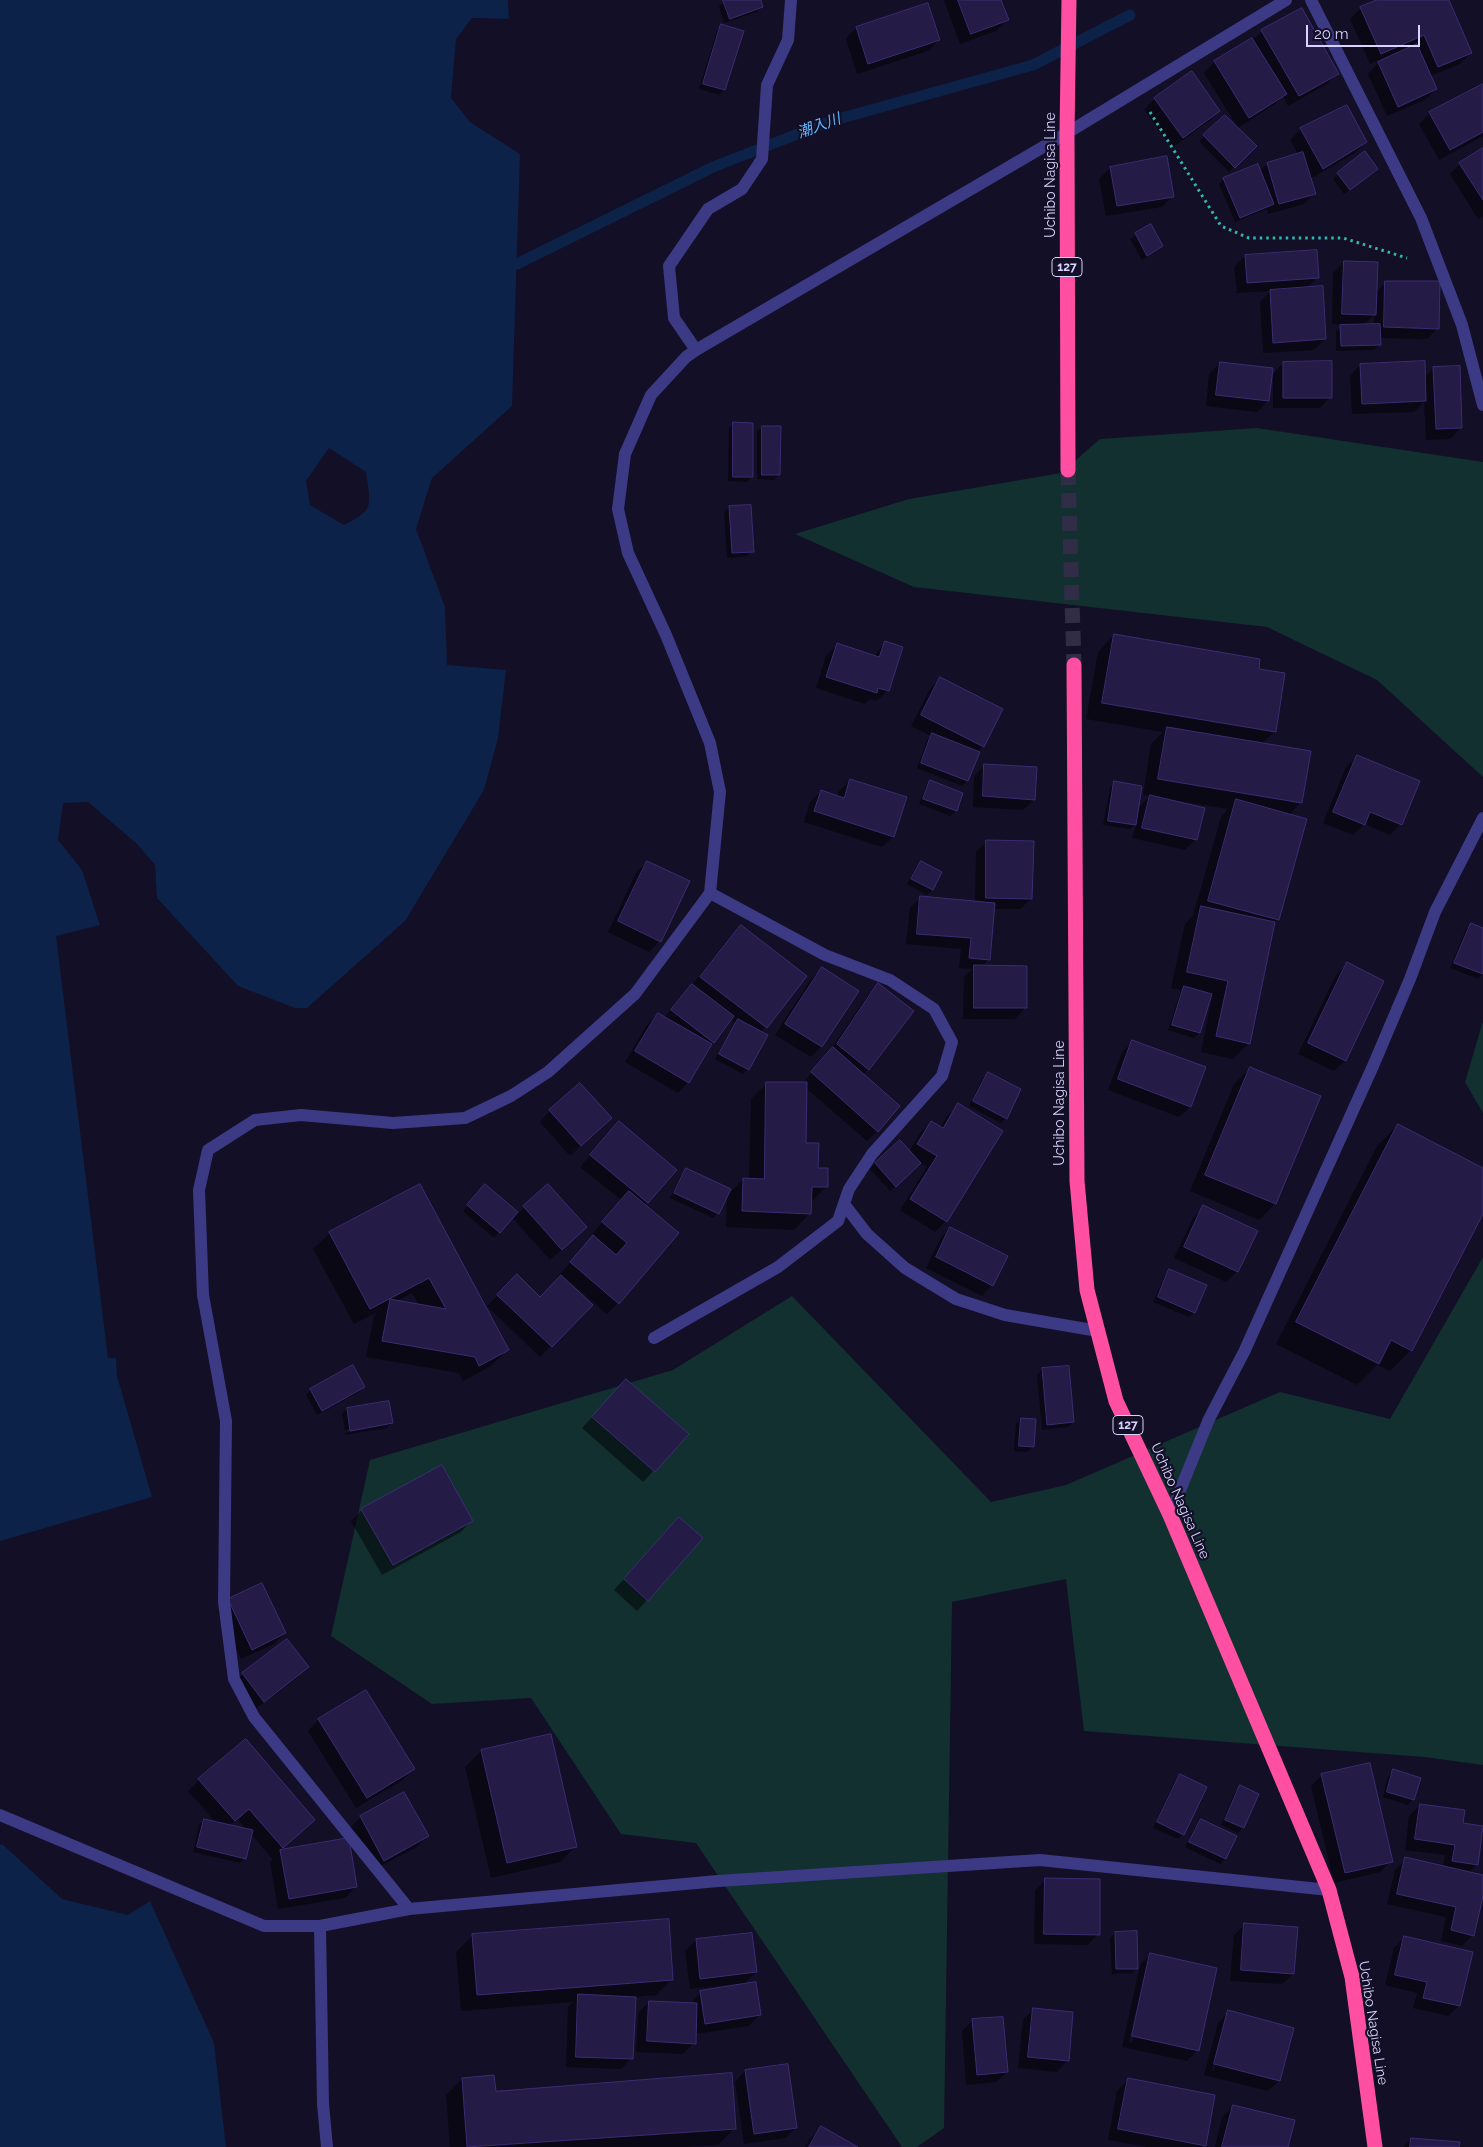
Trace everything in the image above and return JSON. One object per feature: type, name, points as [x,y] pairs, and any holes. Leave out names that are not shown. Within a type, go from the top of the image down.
[{"type":"highway","name":"Uchibo Nagisa Line","points":[[1068,470],[1067,133],[1069,0]]},
{"type":"highway","name":"Uchibo Nagisa Line","points":[[1074,665],[1077,1181],[1087,1290],[1116,1401],[1170,1514],[1329,1890],[1352,1977],[1375,2147]]},
{"type":"street","points":[[696,350],[674,318],[669,266],[708,209],[742,189],[762,159],[767,85],[788,40],[791,0]]},
{"type":"street","points":[[409,1909],[254,1717],[234,1679],[224,1602],[226,1421],[202,1294],[199,1190],[208,1150],[255,1120],[301,1115],[393,1123],[465,1118],[511,1096],[548,1072],[634,994],[710,893],[720,792],[710,743],[666,635],[628,553],[618,509],[625,454],[651,395],[686,357],[696,350],[1067,133],[1286,0]]},
{"type":"street","points":[[1311,0],[1421,218],[1462,325],[1483,405]]},
{"type":"street","points":[[1170,1514],[1210,1419],[1248,1343],[1373,1066],[1410,979],[1434,912],[1483,818]]},
{"type":"street","points":[[654,1338],[778,1267],[838,1221],[849,1189],[872,1154],[942,1076],[952,1042],[934,1010],[890,980],[825,954],[710,893]]},
{"type":"street","points":[[844,1204],[867,1234],[905,1268],[956,1299],[1005,1315],[1098,1331]]},
{"type":"street","points":[[0,1815],[264,1926],[320,1926],[409,1909],[718,1881],[1040,1860],[1329,1890]]},
{"type":"street","points":[[320,1926],[323,2104],[327,2147]]},
{"type":"path","points":[[1136,90],[1221,226],[1249,238],[1343,238],[1441,268]]},
{"type":"green space","points":[[1257,428],[1483,462],[1483,777],[1377,680],[1267,627],[914,587],[795,534],[909,499],[1061,473],[1100,439]]},
{"type":"green space","points":[[1483,1021],[1483,1113],[1465,1082]]},
{"type":"green space","points":[[1483,1257],[1483,1765],[1424,1757],[1084,1731],[1066,1579],[952,1602],[944,2128],[917,2147],[902,2147],[696,1843],[621,1834],[531,1698],[432,1704],[331,1636],[370,1460],[673,1370],[792,1296],[991,1502],[1066,1485],[1280,1392],[1390,1419]]},
{"type":"water","points":[[0,0],[508,0],[509,19],[472,18],[456,39],[451,98],[470,122],[520,154],[512,406],[432,478],[416,529],[445,607],[447,665],[506,670],[498,738],[484,790],[405,921],[307,1008],[295,1008],[238,986],[157,898],[155,865],[137,844],[88,802],[63,803],[58,840],[82,870],[100,925],[56,936],[108,1358],[116,1358],[117,1376],[152,1497],[0,1541]],"holes":[[[329,448],[366,472],[369,499],[366,510],[362,515],[344,525],[310,505],[306,481]]]},
{"type":"water","points":[[2,1844],[62,1899],[128,1915],[150,1901],[214,2043],[226,2147],[0,2147],[0,1845]]},
{"type":"building","points":[[723,0],[761,0],[763,7],[730,19]]},
{"type":"building","points":[[958,0],[1001,0],[1009,20],[971,34]]},
{"type":"building","points":[[1377,0],[1449,0],[1472,53],[1438,67],[1424,35],[1381,54],[1360,7]]},
{"type":"building","points":[[928,3],[940,40],[868,64],[856,27]]},
{"type":"building","points":[[1302,8],[1339,74],[1299,96],[1261,30]]},
{"type":"building","points":[[721,24],[744,31],[725,90],[703,84]]},
{"type":"building","points":[[1252,38],[1287,94],[1249,118],[1214,61]]},
{"type":"building","points":[[1417,44],[1437,89],[1398,107],[1378,62]]},
{"type":"building","points":[[1192,71],[1220,111],[1183,138],[1154,98]]},
{"type":"building","points":[[1483,84],[1483,132],[1450,150],[1429,112]]},
{"type":"building","points":[[1347,105],[1367,142],[1323,169],[1300,128]]},
{"type":"building","points":[[1225,115],[1257,146],[1235,168],[1203,135]]},
{"type":"building","points":[[1483,148],[1483,200],[1459,163]]},
{"type":"building","points":[[1365,151],[1378,169],[1350,190],[1337,173]]},
{"type":"building","points":[[1303,152],[1316,194],[1279,204],[1267,163]]},
{"type":"building","points":[[1167,156],[1174,197],[1117,206],[1110,167]]},
{"type":"building","points":[[1258,164],[1274,204],[1240,218],[1223,178]]},
{"type":"building","points":[[1151,224],[1163,246],[1147,256],[1135,233]]},
{"type":"building","points":[[1317,250],[1319,278],[1247,283],[1245,255]]},
{"type":"building","points":[[1344,261],[1378,262],[1376,315],[1342,314]]},
{"type":"building","points":[[1385,281],[1440,281],[1439,329],[1384,327]]},
{"type":"building","points":[[1323,286],[1326,339],[1273,343],[1270,290]]},
{"type":"building","points":[[1380,324],[1381,345],[1341,346],[1340,325]]},
{"type":"building","points":[[1332,361],[1332,398],[1283,398],[1283,362]]},
{"type":"building","points":[[1425,361],[1426,401],[1362,404],[1360,364]]},
{"type":"building","points":[[1220,362],[1273,368],[1269,401],[1216,395]]},
{"type":"building","points":[[1460,366],[1462,428],[1436,429],[1433,367]]},
{"type":"building","points":[[733,422],[753,423],[753,477],[733,477]]},
{"type":"building","points":[[762,426],[781,426],[780,475],[762,475]]},
{"type":"building","points":[[751,505],[754,552],[732,553],[729,506]]},
{"type":"building","points":[[1114,634],[1260,659],[1259,669],[1285,673],[1276,732],[1102,703]]},
{"type":"building","points":[[885,641],[903,647],[889,691],[878,688],[877,693],[826,677],[837,643],[879,657]]},
{"type":"building","points":[[940,677],[1003,709],[984,747],[921,715]]},
{"type":"building","points":[[1167,727],[1311,751],[1302,803],[1158,779]]},
{"type":"building","points":[[932,733],[980,752],[968,781],[921,763]]},
{"type":"building","points":[[1357,755],[1420,781],[1402,825],[1370,812],[1365,825],[1333,812]]},
{"type":"building","points":[[984,764],[1037,767],[1035,800],[983,796]]},
{"type":"building","points":[[850,779],[907,797],[894,837],[814,811],[821,790],[844,798]]},
{"type":"building","points":[[930,780],[963,793],[957,811],[923,799]]},
{"type":"building","points":[[1114,781],[1142,786],[1136,825],[1108,821]]},
{"type":"building","points":[[1150,795],[1205,808],[1197,840],[1142,828]]},
{"type":"building","points":[[1236,799],[1307,819],[1279,920],[1208,901]]},
{"type":"building","points":[[986,840],[1034,841],[1032,899],[986,898]]},
{"type":"building","points":[[647,861],[690,881],[661,942],[618,921]]},
{"type":"building","points":[[921,861],[942,872],[933,890],[911,879]]},
{"type":"building","points":[[920,896],[995,903],[990,960],[969,958],[971,938],[917,934]]},
{"type":"building","points":[[1201,906],[1275,922],[1250,1044],[1216,1036],[1228,981],[1187,972]]},
{"type":"building","points":[[1471,923],[1483,928],[1483,974],[1454,963]]},
{"type":"building","points":[[741,925],[807,976],[767,1028],[700,977]]},
{"type":"building","points":[[1347,962],[1384,981],[1346,1061],[1308,1043]]},
{"type":"building","points":[[974,965],[1027,966],[1027,1008],[974,1008]]},
{"type":"building","points":[[822,967],[859,991],[822,1047],[785,1024]]},
{"type":"building","points":[[878,983],[914,1011],[869,1070],[837,1044]]},
{"type":"building","points":[[692,984],[734,1016],[714,1043],[671,1010]]},
{"type":"building","points":[[1184,986],[1212,994],[1200,1033],[1172,1025]]},
{"type":"building","points":[[658,1013],[712,1044],[689,1083],[635,1051]]},
{"type":"building","points":[[738,1019],[768,1035],[749,1070],[719,1054]]},
{"type":"building","points":[[1132,1040],[1206,1067],[1191,1107],[1118,1079]]},
{"type":"building","points":[[833,1047],[900,1106],[878,1132],[811,1072]]},
{"type":"building","points":[[1250,1067],[1321,1096],[1276,1204],[1205,1175]]},
{"type":"building","points":[[988,1072],[1021,1089],[1007,1119],[973,1101]]},
{"type":"building","points":[[766,1082],[807,1082],[806,1143],[819,1143],[818,1168],[828,1168],[828,1187],[812,1187],[811,1214],[742,1211],[743,1178],[764,1179]]},
{"type":"building","points":[[580,1083],[612,1118],[581,1146],[549,1110]]},
{"type":"building","points":[[958,1103],[1003,1131],[947,1222],[910,1199],[937,1156],[917,1144],[931,1121],[943,1128]]},
{"type":"building","points":[[619,1121],[677,1170],[648,1203],[590,1155]]},
{"type":"building","points":[[1398,1124],[1483,1168],[1483,1214],[1412,1351],[1391,1340],[1379,1364],[1296,1322]]},
{"type":"building","points":[[900,1140],[921,1163],[896,1187],[875,1163]]},
{"type":"building","points":[[686,1168],[731,1189],[719,1214],[674,1193]]},
{"type":"building","points":[[420,1184],[509,1350],[479,1366],[475,1357],[382,1341],[390,1299],[446,1309],[429,1278],[370,1309],[329,1232]]},
{"type":"building","points":[[485,1184],[518,1212],[500,1233],[467,1205]]},
{"type":"building","points":[[548,1184],[587,1227],[562,1250],[523,1206]]},
{"type":"building","points":[[629,1191],[679,1233],[619,1304],[570,1262],[593,1235],[616,1255],[627,1243],[602,1222]]},
{"type":"building","points":[[1203,1205],[1258,1231],[1238,1272],[1184,1247]]},
{"type":"building","points":[[950,1227],[1008,1256],[993,1286],[936,1257]]},
{"type":"building","points":[[1169,1269],[1207,1285],[1195,1313],[1158,1297]]},
{"type":"building","points":[[517,1274],[540,1297],[561,1275],[593,1305],[552,1347],[497,1295]]},
{"type":"building","points":[[353,1365],[365,1387],[322,1411],[310,1389]]},
{"type":"building","points":[[1069,1366],[1074,1422],[1047,1425],[1042,1368]]},
{"type":"building","points":[[626,1379],[689,1434],[655,1472],[592,1417]]},
{"type":"building","points":[[389,1401],[393,1423],[350,1431],[347,1408]]},
{"type":"building","points":[[1021,1418],[1036,1419],[1034,1447],[1019,1446]]},
{"type":"building","points":[[442,1465],[473,1521],[393,1565],[361,1509]]},
{"type":"building","points":[[679,1517],[703,1538],[648,1601],[624,1579]]},
{"type":"building","points":[[262,1583],[286,1633],[252,1650],[228,1599]]},
{"type":"building","points":[[287,1639],[309,1667],[264,1702],[242,1673]]},
{"type":"building","points":[[366,1690],[415,1769],[367,1798],[318,1719]]},
{"type":"building","points":[[551,1734],[577,1847],[507,1863],[481,1750]]},
{"type":"building","points":[[246,1739],[315,1820],[283,1848],[249,1809],[235,1821],[198,1779]]},
{"type":"building","points":[[1370,1763],[1393,1862],[1345,1873],[1321,1774]]},
{"type":"building","points":[[1393,1769],[1421,1778],[1414,1800],[1387,1792]]},
{"type":"building","points":[[1180,1774],[1207,1787],[1184,1835],[1157,1822]]},
{"type":"building","points":[[1240,1785],[1259,1794],[1244,1828],[1225,1820]]},
{"type":"building","points":[[404,1792],[429,1836],[384,1861],[360,1816]]},
{"type":"building","points":[[1420,1804],[1465,1810],[1463,1823],[1483,1826],[1478,1865],[1452,1861],[1455,1845],[1415,1839]]},
{"type":"building","points":[[204,1819],[253,1830],[246,1859],[197,1847]]},
{"type":"building","points":[[1201,1819],[1237,1836],[1226,1859],[1189,1842]]},
{"type":"building","points":[[349,1838],[357,1887],[289,1899],[280,1850]]},
{"type":"building","points":[[1405,1857],[1483,1875],[1483,1896],[1474,1936],[1451,1930],[1456,1907],[1397,1894]]},
{"type":"building","points":[[1045,1878],[1100,1879],[1100,1935],[1044,1934]]},
{"type":"building","points":[[669,1919],[673,1980],[477,1995],[472,1934]]},
{"type":"building","points":[[1244,1923],[1298,1927],[1294,1974],[1241,1970]]},
{"type":"building","points":[[1137,1931],[1138,1969],[1116,1969],[1115,1932]]},
{"type":"building","points":[[752,1933],[757,1972],[700,1979],[696,1939]]},
{"type":"building","points":[[1404,1936],[1473,1952],[1460,2006],[1423,1998],[1427,1982],[1395,1975]]},
{"type":"building","points":[[1150,1953],[1217,1968],[1199,2051],[1132,2036]]},
{"type":"building","points":[[756,1982],[761,2015],[705,2024],[700,1991]]},
{"type":"building","points":[[578,1994],[636,1997],[633,2059],[576,2057]]},
{"type":"building","points":[[649,2001],[697,2003],[696,2044],[647,2041]]},
{"type":"building","points":[[1033,2008],[1073,2012],[1069,2061],[1028,2057]]},
{"type":"building","points":[[1228,2010],[1294,2028],[1280,2081],[1214,2064]]},
{"type":"building","points":[[1003,2017],[1008,2072],[977,2075],[972,2019]]},
{"type":"building","points":[[788,2064],[797,2128],[754,2134],[745,2070]]},
{"type":"building","points":[[732,2073],[736,2129],[467,2147],[462,2078],[494,2075],[496,2091]]},
{"type":"building","points":[[1128,2078],[1215,2095],[1206,2146],[1118,2129]]},
{"type":"building","points":[[1233,2105],[1295,2120],[1288,2147],[1222,2147]]},
{"type":"building","points":[[821,2126],[858,2147],[809,2147]]},
{"type":"building","points":[[1411,2138],[1460,2142],[1459,2147],[1410,2147]]},
{"type":"waterway","name":"潮入川","points":[[517,264],[713,167],[831,121],[1033,65],[1130,15]]},
{"type":"tunnel","points":[[1068,470],[1074,665]]}]
